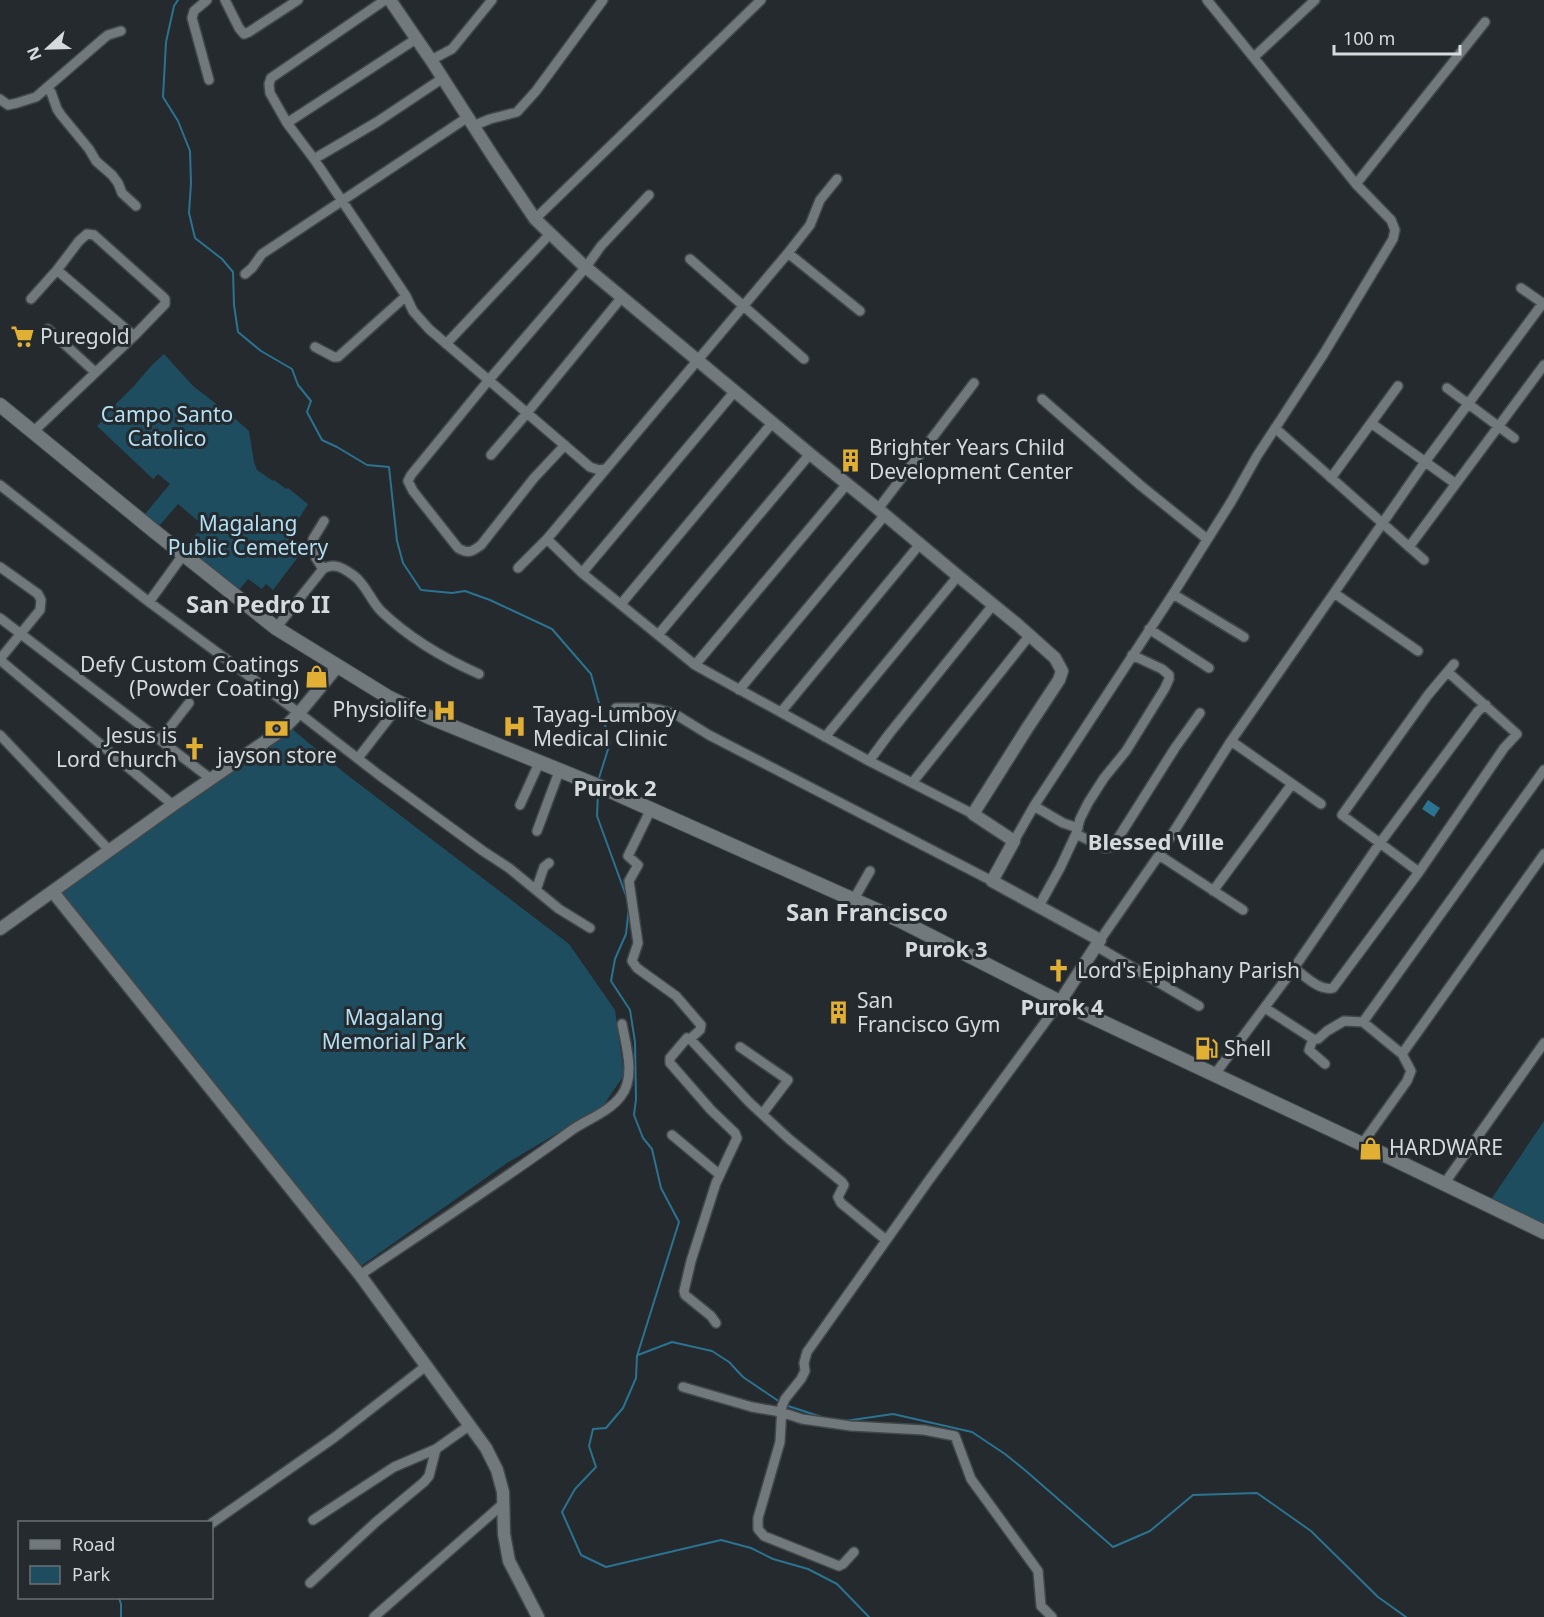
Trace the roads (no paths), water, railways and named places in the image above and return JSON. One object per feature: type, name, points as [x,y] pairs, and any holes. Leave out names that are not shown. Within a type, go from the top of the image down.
[{"type":"main road","points":[[2,410],[33,432],[276,628],[400,704],[593,783],[854,899],[1060,1002],[1544,1232]]},
{"type":"street","points":[[207,0],[194,11],[192,18],[209,80]]},
{"type":"street","points":[[225,0],[244,34],[298,0]]},
{"type":"street","points":[[385,0],[271,78],[270,93],[287,123],[343,202],[419,319],[488,381],[590,466],[598,470],[605,470]]},
{"type":"street","points":[[390,0],[535,219],[550,234],[586,267],[1055,658],[1062,670],[1059,680],[973,814]]},
{"type":"street","points":[[431,60],[452,49],[492,0]]},
{"type":"street","points":[[245,274],[262,254],[470,122],[517,112],[536,91],[603,0]]},
{"type":"street","points":[[535,219],[761,0]]},
{"type":"street","points":[[992,881],[1035,806],[1173,594],[1393,239],[1395,230],[1391,220],[1356,184],[1207,0]]},
{"type":"street","points":[[1254,57],[1315,0]]},
{"type":"street","points":[[1356,184],[1485,22]]},
{"type":"street","points":[[0,99],[8,105],[36,97],[108,35],[121,31]]},
{"type":"street","points":[[287,123],[416,39]]},
{"type":"street","points":[[314,159],[378,122],[443,78]]},
{"type":"street","points":[[46,89],[51,92],[61,115],[96,161],[112,175],[122,193],[136,206]]},
{"type":"street","points":[[518,568],[547,539],[788,253],[810,225],[820,200],[837,179]]},
{"type":"street","points":[[565,445],[534,478],[481,545],[468,553],[458,548],[413,491],[408,479],[586,267],[601,246],[649,195]]},
{"type":"street","points":[[31,299],[82,237],[89,233],[98,238],[157,289],[165,299],[163,307],[135,336],[33,432]]},
{"type":"street","points":[[446,344],[550,234]]},
{"type":"street","points":[[788,253],[860,311]]},
{"type":"street","points":[[690,259],[804,359]]},
{"type":"street","points":[[57,270],[135,336]]},
{"type":"street","points":[[854,1552],[839,1566],[764,1536],[758,1529],[758,1518],[780,1442],[781,1412],[785,1399],[805,1371],[804,1363],[807,1352],[1060,1002],[1159,855],[1231,741],[1425,462],[1543,304],[1521,288]]},
{"type":"street","points":[[315,346],[338,357],[406,296]]},
{"type":"street","points":[[491,455],[622,297]]},
{"type":"street","points":[[48,329],[95,372]]},
{"type":"street","points":[[1409,547],[1544,365]]},
{"type":"street","points":[[739,690],[882,512],[974,383]]},
{"type":"street","points":[[1331,478],[1398,386]]},
{"type":"street","points":[[1447,388],[1514,438]]},
{"type":"street","points":[[582,573],[735,390]]},
{"type":"street","points":[[1042,399],[1207,539]]},
{"type":"street","points":[[621,604],[773,422]]},
{"type":"street","points":[[1371,423],[1456,484]]},
{"type":"street","points":[[1275,428],[1424,560]]},
{"type":"street","points":[[658,635],[810,454]]},
{"type":"street","points":[[695,665],[847,484]]},
{"type":"street","points":[[0,485],[149,602],[483,851],[509,867],[559,909],[590,928]]},
{"type":"street","points":[[323,569],[316,558],[312,539],[324,521]]},
{"type":"street","points":[[547,539],[582,573],[695,665],[869,761],[973,814],[1014,841]]},
{"type":"street","points":[[781,712],[920,544]]},
{"type":"street","points":[[149,602],[183,555]]},
{"type":"street","points":[[276,628],[323,569],[332,565],[338,566],[351,573],[365,586],[379,609],[402,629],[447,659],[479,674]]},
{"type":"street","points":[[0,567],[38,594],[41,600],[40,610],[0,660],[173,805]]},
{"type":"street","points":[[825,736],[958,576]]},
{"type":"street","points":[[1334,593],[1418,651]]},
{"type":"street","points":[[1173,594],[1244,637]]},
{"type":"street","points":[[869,761],[888,734],[993,605]]},
{"type":"street","points":[[0,618],[211,779]]},
{"type":"street","points":[[1149,629],[1209,668]]},
{"type":"street","points":[[912,783],[1030,635]]},
{"type":"street","points":[[1039,906],[1057,874],[1088,803],[1126,751],[1161,696],[1169,679],[1162,669],[1132,655]]},
{"type":"street","points":[[0,929],[270,738],[299,713],[337,667]]},
{"type":"street","points":[[1294,968],[1322,987],[1333,988],[1419,872],[1504,748],[1517,734],[1492,713],[1451,668],[1421,705],[1342,815],[1419,872]]},
{"type":"street","points":[[160,740],[189,702]]},
{"type":"street","points":[[358,758],[400,704]]},
{"type":"street","points":[[1215,1074],[1294,968],[1380,843],[1478,711],[1486,705]]},
{"type":"street","points":[[616,708],[650,708],[675,714],[709,735],[1039,906],[1199,1006]]},
{"type":"street","points":[[1035,806],[1106,848],[1110,847],[1115,843],[1200,713]]},
{"type":"street","points":[[0,735],[110,851]]},
{"type":"street","points":[[1231,741],[1321,804]]},
{"type":"street","points":[[520,805],[540,761]]},
{"type":"street","points":[[537,831],[560,769]]},
{"type":"street","points":[[1363,1022],[1544,770]]},
{"type":"street","points":[[1214,891],[1292,784]]},
{"type":"street","points":[[651,809],[628,856],[638,865],[629,881],[638,943],[632,961],[637,969],[676,996],[701,1024],[700,1030],[690,1039],[687,1038],[670,1058],[670,1063],[737,1136],[737,1142],[720,1175],[701,1230],[684,1291],[685,1295],[711,1316],[716,1323]]},
{"type":"street","points":[[1402,1054],[1544,854]]},
{"type":"street","points":[[1159,855],[1243,910]]},
{"type":"street","points":[[536,890],[544,867],[549,863]]},
{"type":"street","points":[[854,899],[870,871]]},
{"type":"street","points":[[53,892],[360,1275],[486,1448],[497,1470],[503,1492],[504,1534],[509,1561],[538,1617]]},
{"type":"street","points":[[1265,1008],[1313,1039],[1318,1039],[1344,1021],[1363,1022],[1402,1054],[1411,1071],[1407,1081],[1362,1144]]},
{"type":"street","points":[[360,1275],[616,1101],[622,1095],[628,1078],[622,1024]]},
{"type":"street","points":[[690,1039],[749,1102],[789,1139],[842,1182],[844,1185],[838,1195],[841,1203],[886,1240]]},
{"type":"street","points":[[1313,1039],[1309,1050],[1325,1064]]},
{"type":"street","points":[[1444,1184],[1544,1043]]},
{"type":"street","points":[[740,1047],[788,1080],[763,1113]]},
{"type":"street","points":[[672,1135],[720,1175]]},
{"type":"street","points":[[213,1522],[335,1437],[426,1365]]},
{"type":"street","points":[[683,1388],[802,1419],[851,1426],[924,1430],[955,1436],[971,1479],[1038,1571],[1041,1606],[1052,1617]]},
{"type":"street","points":[[313,1520],[394,1467],[436,1449],[470,1425]]},
{"type":"street","points":[[310,1582],[424,1482],[429,1476],[436,1449]]},
{"type":"street","points":[[374,1617],[504,1503]]},
{"type":"waterway","points":[[178,0],[174,6],[166,42],[163,97],[178,121],[190,151],[189,213],[195,238],[222,259],[233,272],[238,332],[261,351],[292,369],[298,385],[311,401],[307,412],[322,440],[367,465],[389,467],[397,541],[403,563],[421,590],[452,593],[465,591],[552,629],[591,674],[610,743],[598,781]]},
{"type":"waterway","points":[[598,792],[597,816],[628,901]]},
{"type":"waterway","points":[[629,907],[626,934],[615,959],[611,981],[630,1010],[635,1042],[634,1115],[643,1138],[652,1149],[661,1188],[679,1222],[637,1356],[636,1378],[623,1408],[606,1428],[593,1429],[589,1446],[596,1467],[575,1489],[562,1512],[581,1555],[606,1567],[721,1540],[751,1548],[773,1559],[808,1569],[837,1584],[869,1617]]},
{"type":"waterway","points":[[638,1355],[672,1342],[712,1351],[729,1362],[743,1377],[780,1402]]},
{"type":"waterway","points":[[785,1405],[828,1419]]},
{"type":"waterway","points":[[845,1421],[893,1414],[972,1432],[1026,1471],[1113,1547],[1150,1531],[1193,1495],[1257,1493],[1311,1531],[1378,1597],[1406,1617]]},
{"type":"waterway","points":[[119,1599],[121,1617]]},
{"type":"place","name":"Puregold","points":[[22,337]]},
{"type":"place","name":"Brighter Years Child Development Center","points":[[851,460]]},
{"type":"place","name":"Defy Custom Coatings (Powder Coating)","points":[[317,677]]},
{"type":"place","name":"Physiolife","points":[[445,710]]},
{"type":"place","name":"Tayag-Lumboy Medical Clinic","points":[[515,727]]},
{"type":"place","name":"jayson store","points":[[277,728]]},
{"type":"place","name":"Jesus is Lord Church","points":[[195,748]]},
{"type":"place","name":"Lord's Epiphany Parish","points":[[1059,971]]},
{"type":"place","name":"San Francisco Gym","points":[[839,1013]]},
{"type":"place","name":"Shell","points":[[1206,1049]]},
{"type":"place","name":"HARDWARE","points":[[1371,1148]]},
{"type":"district","name":"San Pedro II","points":[[258,605]]},
{"type":"district","name":"Purok 2","points":[[615,788]]},
{"type":"district","name":"Blessed Ville","points":[[1156,842]]},
{"type":"district","name":"San Francisco","points":[[867,913]]},
{"type":"district","name":"Purok 3","points":[[946,949]]},
{"type":"district","name":"Purok 4","points":[[1062,1007]]},
{"type":"park label","name":"Campo Santo Catolico","points":[[167,427]]},
{"type":"park label","name":"Magalang Public Cemetery","points":[[248,536]]},
{"type":"park label","name":"Magalang Memorial Park","points":[[394,1030]]}]
